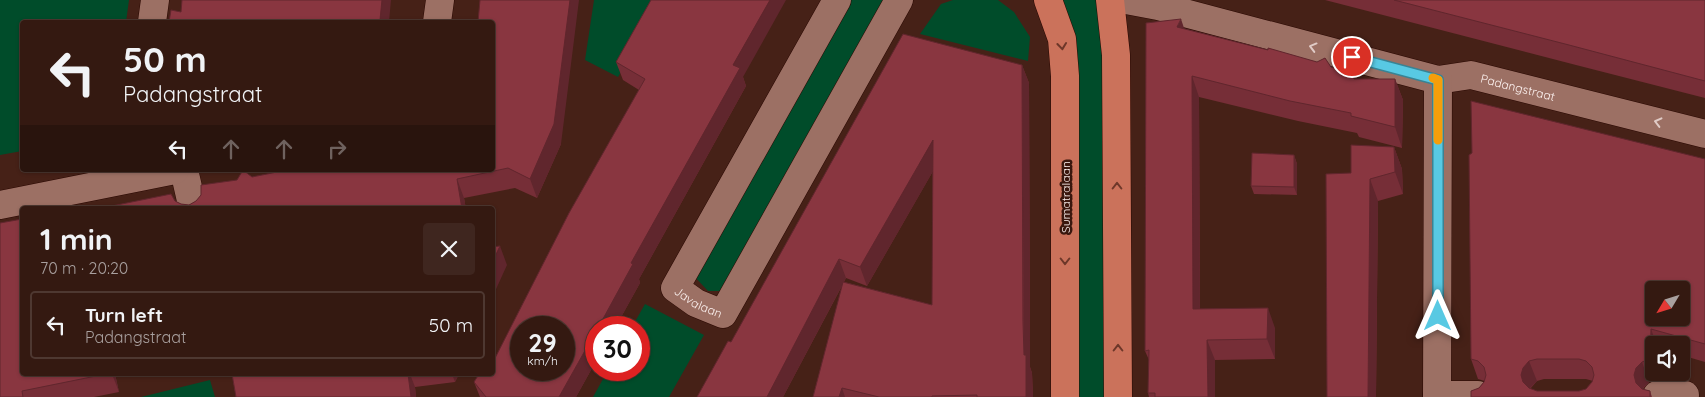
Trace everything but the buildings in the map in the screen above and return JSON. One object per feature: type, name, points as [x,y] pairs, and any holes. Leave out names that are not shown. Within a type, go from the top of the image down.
[{"type":"main road","name":"Sumatralaan","points":[[1048,0],[1062,39],[1065,76],[1065,397]]},
{"type":"main road","points":[[1110,0],[1116,55],[1118,397]]},
{"type":"street","points":[[152,20],[155,0]]},
{"type":"street","points":[[437,20],[440,0]]},
{"type":"street","name":"Javalaan","points":[[836,0],[675,288],[696,303],[723,314],[899,0]]},
{"type":"street","name":"Padangstraat","points":[[1126,0],[1158,6],[1438,80],[1471,74],[1705,134]]},
{"type":"street","points":[[1438,80],[1437,396],[1478,395]]},
{"type":"street","points":[[0,205],[131,174],[153,172]]},
{"type":"street","points":[[184,172],[192,206]]},
{"type":"green space","points":[[0,0],[129,0],[126,20],[20,20],[20,151],[0,155]]},
{"type":"green space","points":[[594,0],[662,0],[618,77],[585,60]]},
{"type":"green space","points":[[848,0],[887,0],[726,291],[708,291],[694,276]]},
{"type":"green space","points":[[953,0],[998,0],[1014,12],[1030,37],[1028,61],[920,34],[941,4]]},
{"type":"green space","points":[[1060,0],[1100,0],[1107,45],[1110,397],[1075,397]]},
{"type":"green space","points":[[645,304],[704,335],[669,397],[593,397],[602,381],[650,381],[650,316],[638,316]]},
{"type":"green space","points":[[210,380],[215,397],[141,397]]},
{"type":"slow traffic","points":[[1433,78],[1438,80],[1438,140]]},
{"type":"route","points":[[1352,57],[1438,80],[1438,316]]}]
